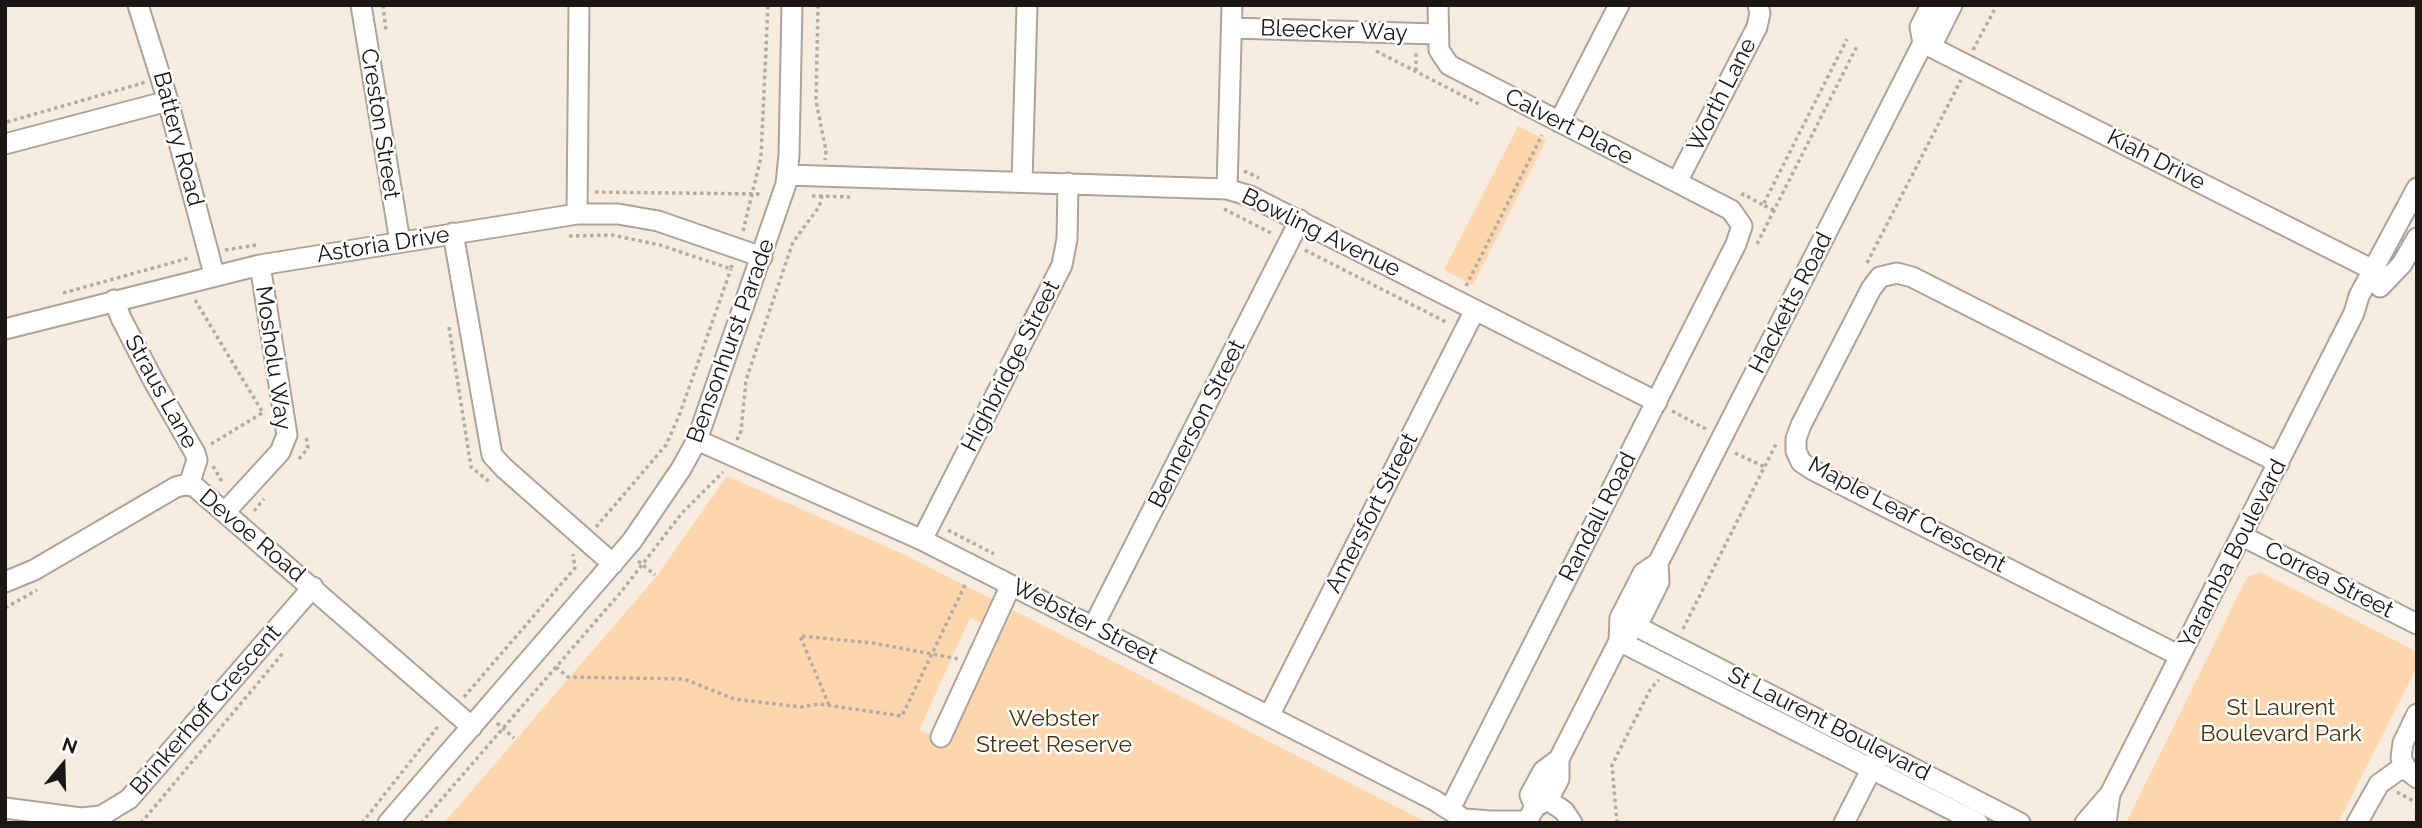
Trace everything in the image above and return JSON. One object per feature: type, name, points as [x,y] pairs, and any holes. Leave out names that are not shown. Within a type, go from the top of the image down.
[{"type":"street","name":"Battery Road","points":[[138,5],[168,101],[214,274]]},
{"type":"street","name":"Creston Street","points":[[361,5],[400,242]]},
{"type":"street","points":[[577,205],[579,5]]},
{"type":"street","name":"Bensonhurst Parade","points":[[388,823],[619,556],[681,469],[698,440],[786,185],[792,5]]},
{"type":"street","points":[[1022,182],[1027,5]]},
{"type":"street","points":[[1223,198],[1232,5]]},
{"type":"street","name":"Calvert Place","points":[[1438,5],[1439,50],[1449,65],[1731,210],[1741,223]]},
{"type":"street","points":[[1559,122],[1619,5]]},
{"type":"street","name":"Worth Lane","points":[[1677,182],[1757,27],[1760,13],[1758,5]]},
{"type":"street","name":"Hacketts Road","points":[[1534,813],[1530,795],[1543,771],[1559,759],[1629,622],[1659,582],[1658,563],[1923,43],[1920,27],[1931,5]]},
{"type":"street","name":"Hacketts Road","points":[[1923,43],[1936,37],[1952,5]]},
{"type":"street","name":"Bleecker Way","points":[[1231,28],[1437,34]]},
{"type":"street","name":"Kiah Drive","points":[[1923,43],[2381,274]]},
{"type":"street","points":[[5,144],[168,101]]},
{"type":"street","name":"Bowling Avenue","points":[[786,185],[1022,182],[1068,183],[1223,198],[1250,195],[1657,402]]},
{"type":"street","name":"Highbridge Street","points":[[922,540],[1062,265],[1067,239],[1068,183]]},
{"type":"street","name":"Yaramba Boulevard","points":[[2381,274],[2417,188]]},
{"type":"street","name":"Astoria Drive","points":[[5,329],[214,274],[453,233],[577,205],[649,219],[762,257]]},
{"type":"street","name":"Bennerson Street","points":[[1093,626],[1300,220]]},
{"type":"street","name":"Randall Road","points":[[1461,817],[1657,402],[1736,244],[1741,223]]},
{"type":"street","points":[[453,233],[492,454],[503,468],[592,532],[619,556]]},
{"type":"street","name":"Yaramba Boulevard","points":[[2085,823],[2110,794],[2279,463],[2360,296],[2381,274],[2402,264],[2417,239]]},
{"type":"street","name":"Mosholu Way","points":[[225,512],[280,452],[286,435],[260,265]]},
{"type":"street","name":"Maple Leaf Crescent","points":[[2180,656],[1813,470],[1801,462],[1796,451],[1796,439],[1801,425],[1871,289],[1880,277],[1896,273],[1912,278],[2279,463]]},
{"type":"street","name":"Straus Lane","points":[[114,300],[153,380],[195,453],[197,460],[189,485]]},
{"type":"street","name":"Amersfort Street","points":[[1269,716],[1467,305]]},
{"type":"street","name":"Webster Street","points":[[698,440],[922,540],[1461,817],[1490,821],[1534,813]]},
{"type":"street","name":"Devoe Road","points":[[5,582],[34,570],[176,487],[189,485],[198,489],[313,587],[472,727]]},
{"type":"street","name":"Correa Street","points":[[2242,536],[2417,624]]},
{"type":"street","points":[[941,737],[1011,585]]},
{"type":"street","name":"Brinkerhoff Crescent","points":[[5,808],[80,818],[101,816],[129,799],[313,587]]},
{"type":"street","name":"St Laurent Boulevard","points":[[1629,622],[2020,823]]},
{"type":"street","name":"St Laurent Boulevard","points":[[1619,641],[1978,823]]},
{"type":"street","points":[[2357,823],[2379,784],[2410,772],[2401,758],[2403,743],[2417,714]]},
{"type":"street","points":[[1844,823],[1881,750]]},
{"type":"street","name":"Yaramba Boulevard","points":[[2106,823],[2110,794]]},
{"type":"street","points":[[1534,813],[1564,811],[1572,823]]},
{"type":"path","points":[[818,5],[816,101],[826,151]]},
{"type":"path","points":[[1774,210],[1763,205],[1847,39]]},
{"type":"path","points":[[1364,51],[1377,51],[1486,107]]},
{"type":"path","points":[[138,70],[148,106]]},
{"type":"path","points":[[5,123],[143,83]]},
{"type":"path","points":[[1223,198],[1289,242],[1456,327],[1542,135],[1534,131]]},
{"type":"path","points":[[1247,165],[1249,173]]},
{"type":"path","points":[[577,205],[617,191],[786,185],[859,198]]},
{"type":"path","points":[[741,431],[746,380],[793,242],[818,208]]},
{"type":"path","points":[[58,295],[209,254],[264,244]]},
{"type":"path","points":[[186,246],[189,260]]},
{"type":"path","points":[[362,823],[452,710],[575,568],[573,554],[666,444],[679,416],[731,269]]},
{"type":"path","points":[[194,298],[264,414]]},
{"type":"path","points":[[262,401],[264,414]]},
{"type":"path","points":[[203,449],[264,414]]},
{"type":"path","points":[[421,823],[643,565],[682,513],[723,472]]},
{"type":"path","points":[[931,522],[998,556]]},
{"type":"path","points":[[592,532],[619,556],[643,565],[655,575]]},
{"type":"path","points":[[556,667],[568,677],[684,679],[734,699],[801,707],[814,703],[902,716],[966,583]]},
{"type":"path","points":[[829,705],[800,636],[873,643],[953,656],[975,666]]},
{"type":"path","points":[[141,823],[287,647]]},
{"type":"green space","points":[[1518,126],[1546,140],[1473,285],[1444,270]]},
{"type":"green space","name":"Webster Street Reserve","points":[[727,476],[903,554],[994,600],[983,624],[970,618],[919,730],[948,743],[1013,610],[1428,823],[444,823],[656,577]]},
{"type":"green space","name":"St Laurent Boulevard Park","points":[[2260,572],[2414,650],[2417,659],[2417,667],[2338,823],[2126,823],[2247,577]]}]
